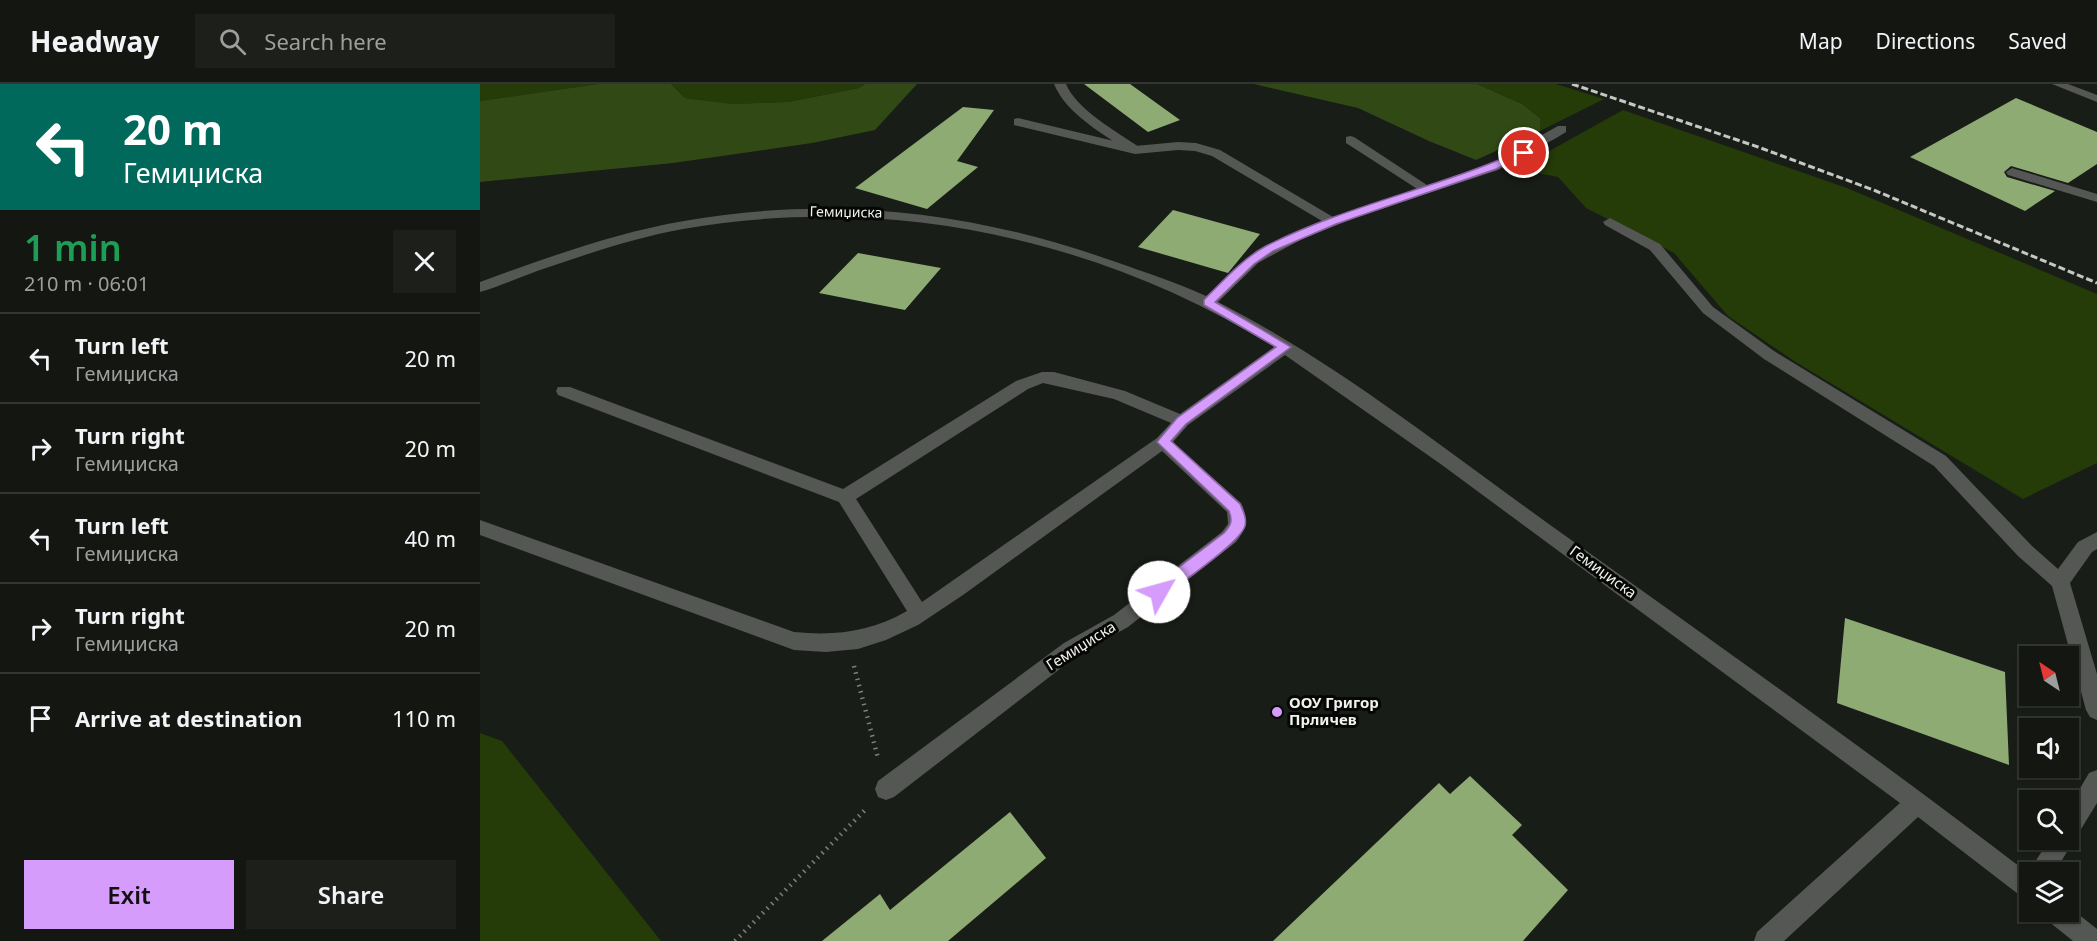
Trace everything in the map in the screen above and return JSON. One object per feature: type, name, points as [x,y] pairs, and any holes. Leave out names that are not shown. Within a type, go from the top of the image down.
[{"type":"street","points":[[1060,84],[1062,94],[1135,150]]},
{"type":"street","points":[[2058,84],[2097,99]]},
{"type":"street","points":[[1018,122],[1135,150],[1178,146],[1196,147],[1216,153],[1333,222]]},
{"type":"street","points":[[1208,303],[1250,262],[1270,249],[1333,222],[1492,167],[1524,153],[1562,129]]},
{"type":"street","points":[[1350,140],[1427,189]]},
{"type":"street","points":[[2012,172],[2097,198]]},
{"type":"street","name":"Гемиџиска","points":[[480,287],[563,257],[682,226],[790,211],[909,214],[950,220],[1077,251],[1208,303],[1285,347],[1461,470],[1918,802],[2019,880]]},
{"type":"street","points":[[1610,222],[1655,247],[1708,310],[1769,355],[1940,462],[2025,551],[2060,582],[2097,710]]},
{"type":"street","points":[[480,527],[794,641],[826,645],[848,642],[879,634],[919,614],[1163,442],[1182,421],[1285,347]]},
{"type":"street","points":[[845,497],[1022,385],[1042,377],[1119,395],[1182,421]]},
{"type":"street","points":[[564,391],[845,497],[919,614]]},
{"type":"street","name":"Гемиџиска","points":[[886,789],[1071,649],[1121,621],[1229,537],[1238,527],[1239,517],[1235,508],[1163,442]]},
{"type":"street","points":[[2060,582],[2085,547],[2097,539]]},
{"type":"street","points":[[2079,813],[2097,781]]},
{"type":"street","points":[[1766,941],[1918,802]]},
{"type":"street","points":[[2069,922],[2092,941]]},
{"type":"path","points":[[735,941],[886,789],[848,642]]},
{"type":"green space","points":[[480,84],[598,84],[480,101]]},
{"type":"green space","points":[[598,84],[671,84],[685,98],[733,104],[788,102],[859,88],[865,84],[917,84],[875,130],[812,143],[673,163],[480,182],[480,101]]},
{"type":"green space","points":[[671,84],[865,84],[859,88],[788,102],[733,104],[685,98]]},
{"type":"green space","points":[[1254,84],[1477,84],[1522,104],[1540,118],[1540,131],[1476,160],[1358,108]]},
{"type":"green space","points":[[1477,84],[1556,84],[1604,99],[1540,131],[1540,118],[1522,104]]},
{"type":"green space","points":[[1623,110],[1847,188],[2097,294],[2097,463],[2023,499],[1794,361],[1728,316],[1674,253],[1586,208],[1558,177],[1517,169]]},
{"type":"green space","points":[[480,733],[502,741],[661,941],[480,941]]},
{"type":"building","points":[[1084,84],[1130,84],[1180,120],[1148,132]]},
{"type":"building","points":[[2016,98],[2097,132],[2097,164],[2068,183],[2011,166],[2004,172],[2007,177],[2055,191],[2025,211],[1910,157]]},
{"type":"building","points":[[963,107],[994,110],[957,161],[978,167],[927,209],[855,188]]},
{"type":"building","points":[[1173,210],[1260,234],[1228,273],[1138,247]]},
{"type":"building","points":[[858,253],[941,268],[905,310],[819,293]]},
{"type":"building","points":[[1845,618],[2005,672],[2009,765],[1837,703]]},
{"type":"building","points":[[1470,776],[1522,825],[1512,835],[1568,890],[1523,941],[1273,941],[1439,783],[1450,794]]},
{"type":"building","points":[[1010,812],[1046,858],[948,941],[822,941],[880,894],[890,910]]},
{"type":"railway","points":[[1572,84],[1758,147],[1876,191],[2097,283]]},
{"type":"place","name":"ООУ Григор Прличев","points":[[1277,712]]},
{"type":"route","points":[[1159,592],[1229,537],[1238,527],[1239,517],[1235,508],[1163,442],[1182,421],[1285,347],[1208,303],[1250,262],[1270,249],[1333,222],[1492,167],[1524,153]]}]
